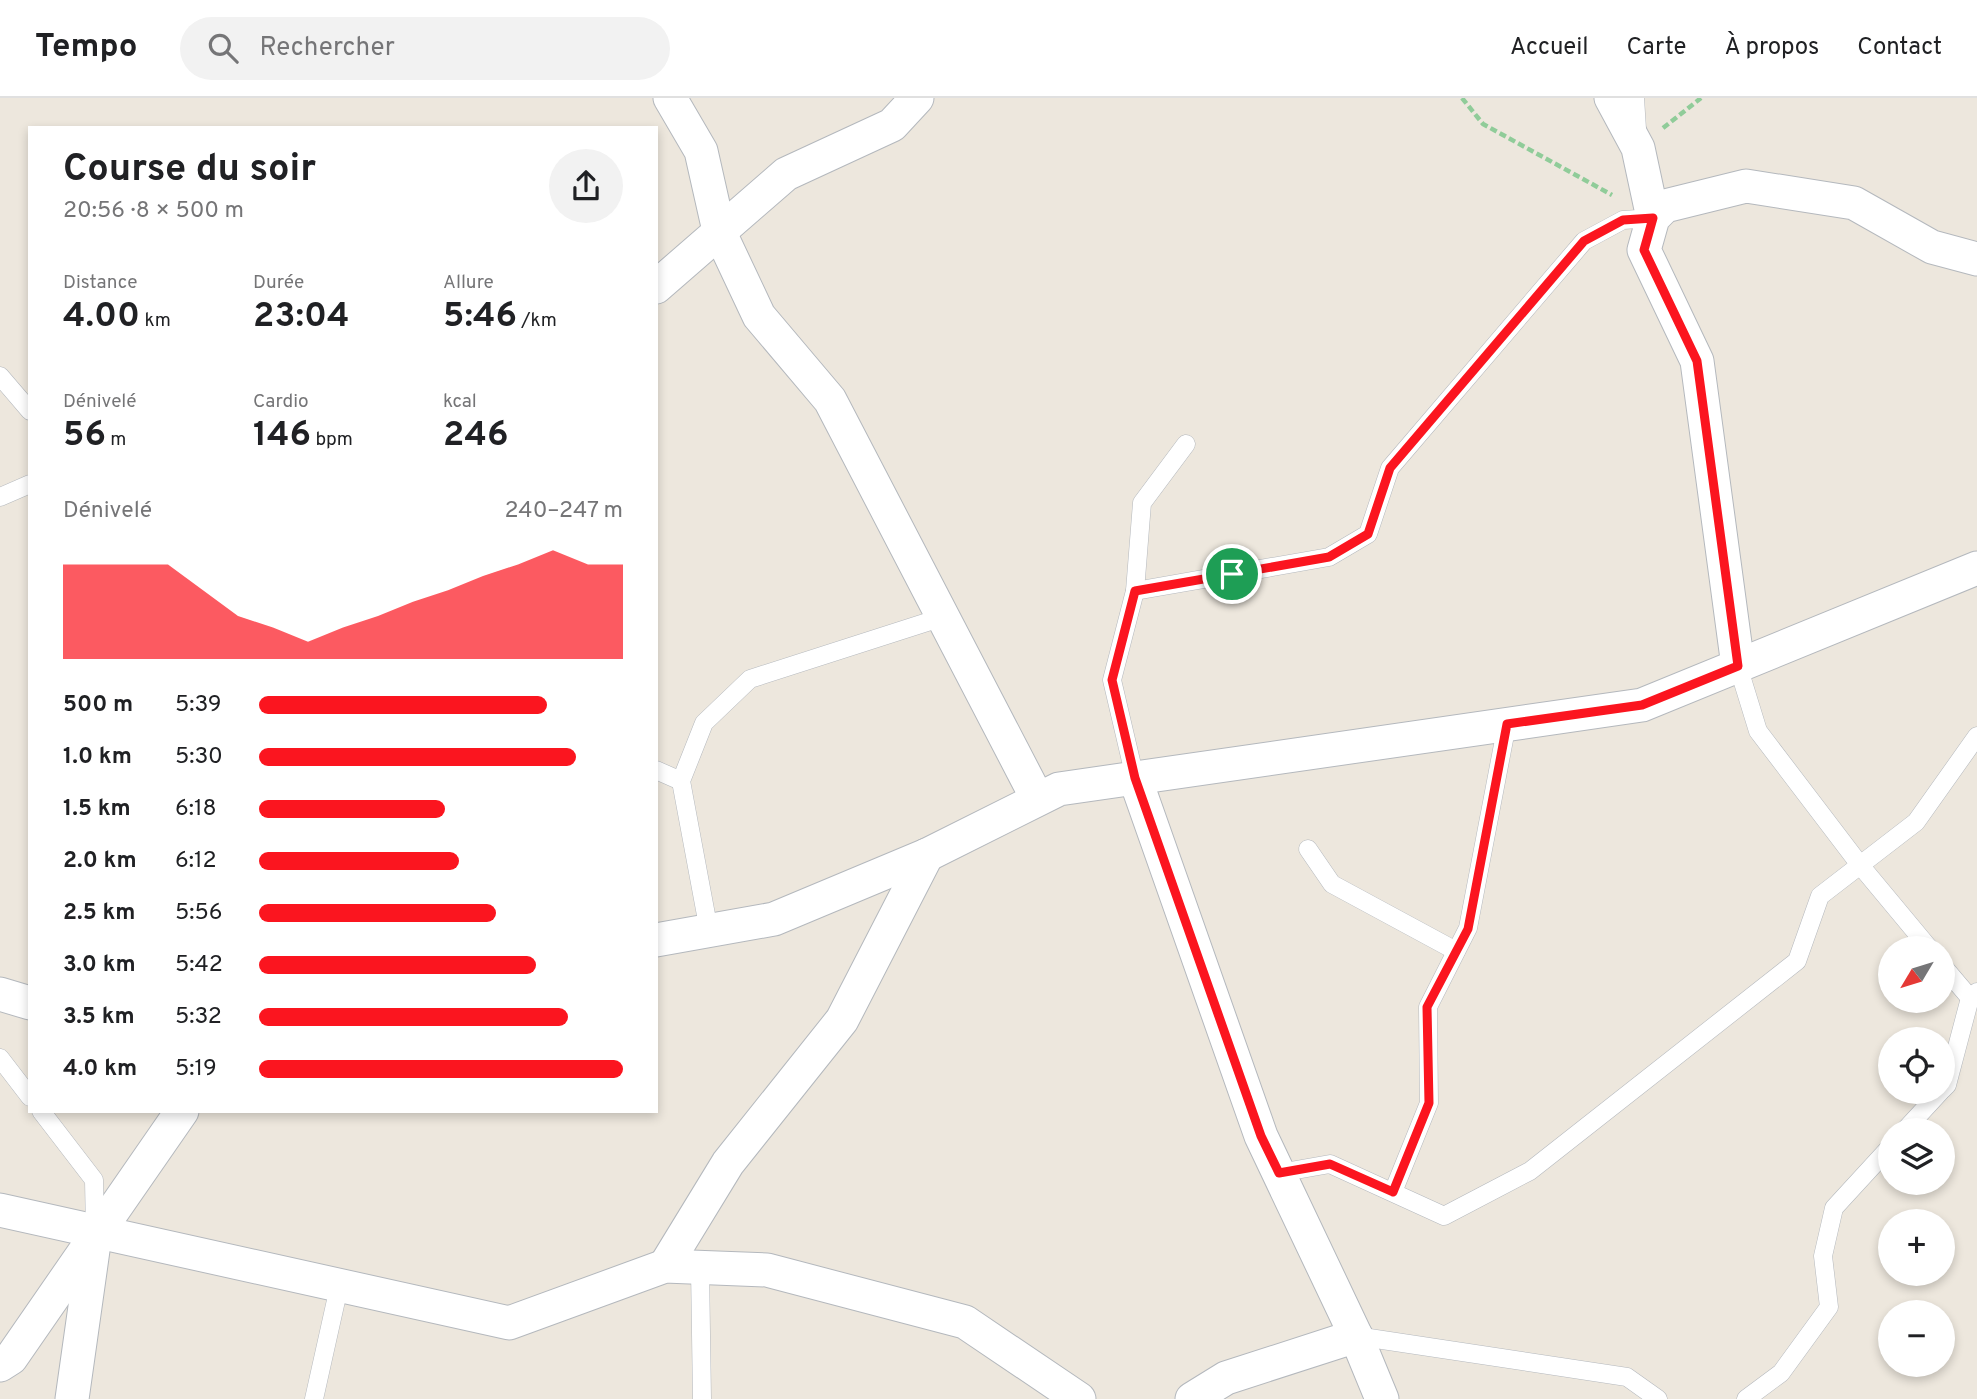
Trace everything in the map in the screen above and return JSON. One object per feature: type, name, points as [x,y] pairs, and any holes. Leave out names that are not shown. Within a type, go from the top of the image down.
[{"type":"street","points":[[670,98],[701,151],[719,231],[758,316],[830,400],[1037,798]]},
{"type":"street","points":[[658,285],[786,174],[892,125],[917,98]]},
{"type":"street","points":[[1611,98],[1638,148],[1653,218],[1644,250],[1697,361],[1738,666]]},
{"type":"street","points":[[1653,218],[1665,206],[1746,186],[1854,202],[1932,247],[1977,259]]},
{"type":"street","points":[[658,940],[774,919],[927,855],[1059,789],[1642,705],[1977,568]]},
{"type":"street","points":[[1135,778],[1261,1136],[1356,1336],[1382,1399]]},
{"type":"street","points":[[664,1266],[728,1163],[842,1020],[927,855]]},
{"type":"street","points":[[0,994],[28,1002]]},
{"type":"street","points":[[0,1366],[10,1358],[181,1113]]},
{"type":"street","points":[[0,1210],[95,1234],[509,1323],[664,1266],[767,1270],[965,1322],[1079,1399]]},
{"type":"street","points":[[72,1399],[95,1234]]},
{"type":"street","points":[[1192,1399],[1226,1378],[1356,1336]]},
{"type":"lane","points":[[1634,98],[1638,148]]},
{"type":"lane","points":[[1135,591],[1329,557],[1368,534],[1390,468],[1584,241],[1623,220],[1653,218]]},
{"type":"lane","points":[[0,376],[28,409]]},
{"type":"lane","points":[[1135,778],[1112,680],[1135,591],[1142,503],[1186,444]]},
{"type":"lane","points":[[0,497],[28,485]]},
{"type":"lane","points":[[709,931],[681,781],[704,723],[750,679],[943,617]]},
{"type":"lane","points":[[1738,666],[1758,731],[1860,865],[1919,936]]},
{"type":"lane","points":[[1393,1192],[1429,1103],[1427,1007],[1468,929],[1507,724]]},
{"type":"lane","points":[[1279,1173],[1330,1164],[1444,1216],[1530,1171],[1797,961],[1820,897],[1916,822],[1977,736]]},
{"type":"lane","points":[[658,771],[681,781]]},
{"type":"lane","points":[[1308,849],[1332,884],[1456,951]]},
{"type":"lane","points":[[1955,977],[1974,995],[1955,1058]]},
{"type":"lane","points":[[0,1058],[28,1094]]},
{"type":"lane","points":[[1916,1118],[1929,1104]]},
{"type":"lane","points":[[43,1113],[94,1180],[95,1234]]},
{"type":"lane","points":[[1746,1399],[1782,1373],[1829,1307],[1823,1256],[1834,1208],[1878,1160]]},
{"type":"lane","points":[[701,1268],[702,1399]]},
{"type":"lane","points":[[314,1399],[339,1287]]},
{"type":"lane","points":[[1356,1336],[1628,1377],[1658,1399]]},
{"type":"path","points":[[1462,98],[1483,124],[1653,218]]},
{"type":"path","points":[[1638,148],[1701,98]]},
{"type":"route","points":[[1653,218],[1644,250],[1697,361],[1738,666],[1642,705],[1507,724],[1468,929],[1427,1007],[1429,1103],[1393,1192],[1330,1164],[1279,1173],[1261,1136],[1135,778],[1112,680],[1135,591],[1232,574],[1329,557],[1368,534],[1390,468],[1584,241],[1623,220],[1653,218]]}]
